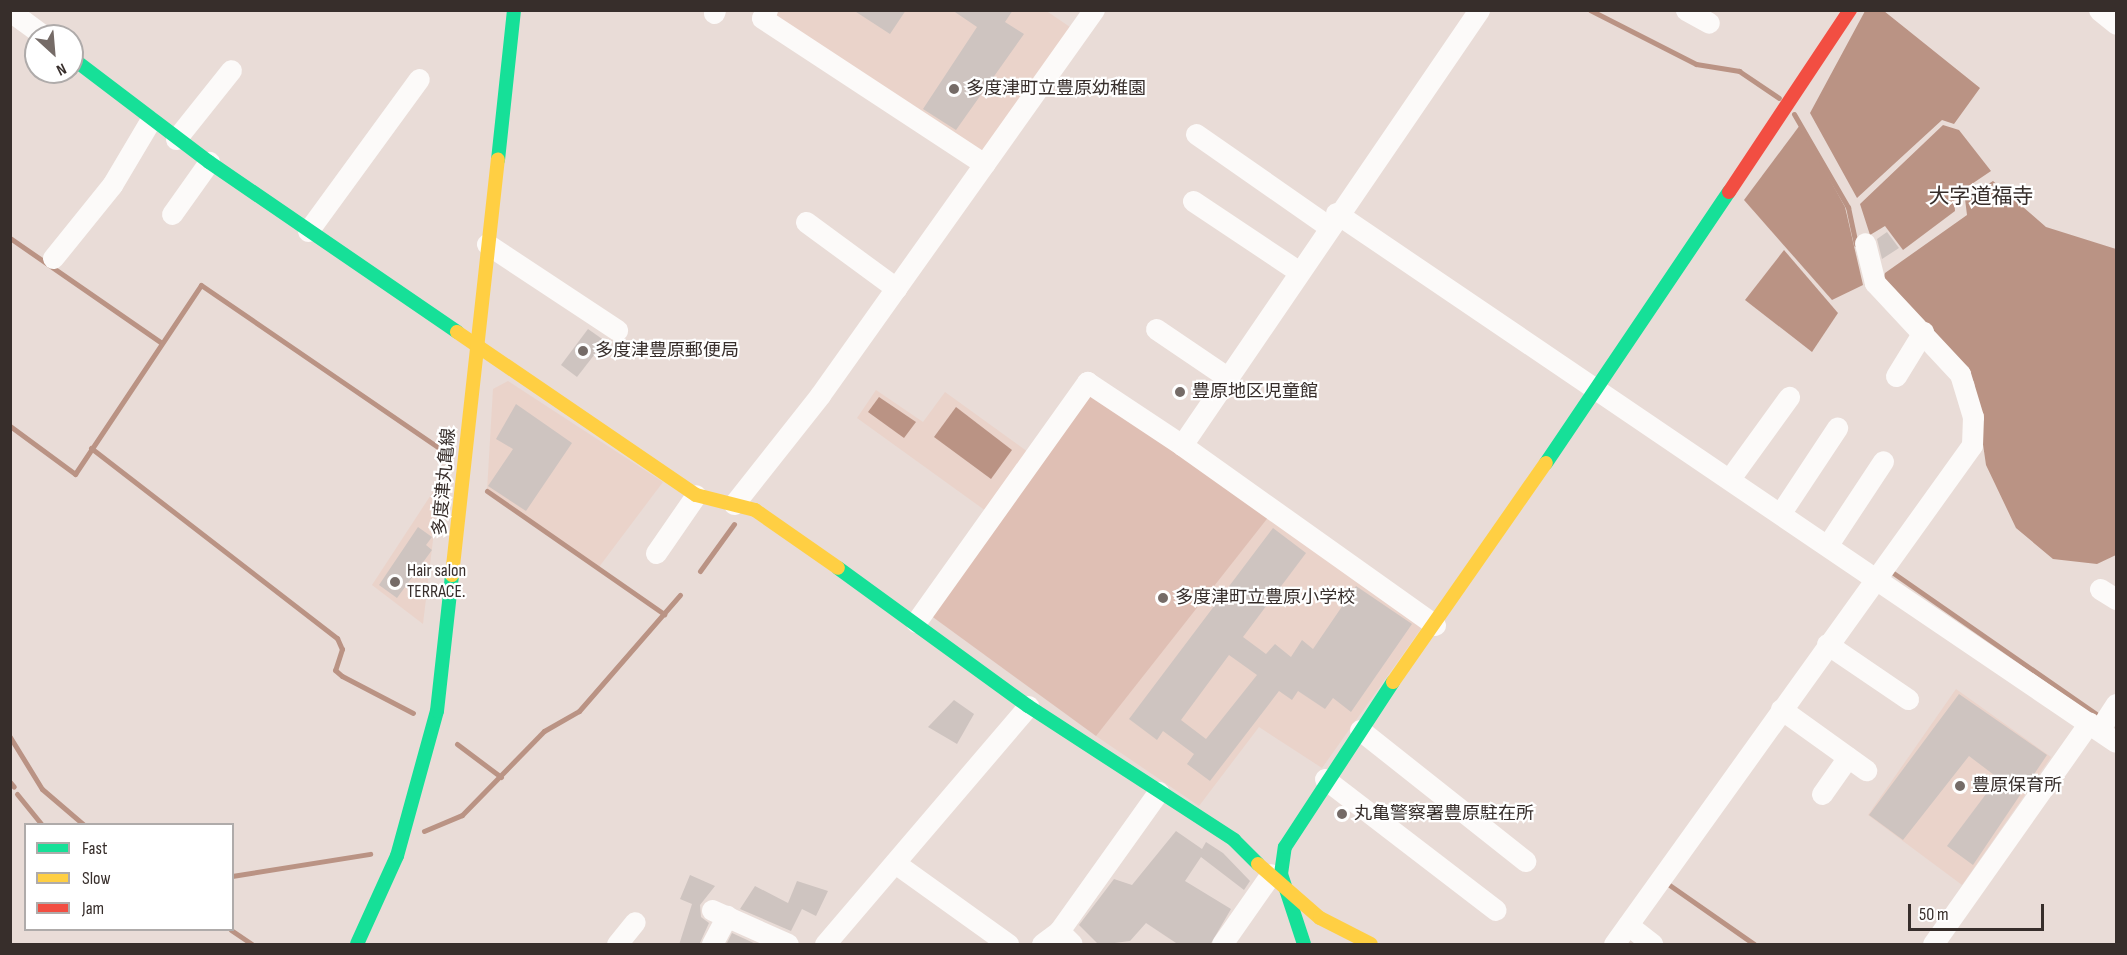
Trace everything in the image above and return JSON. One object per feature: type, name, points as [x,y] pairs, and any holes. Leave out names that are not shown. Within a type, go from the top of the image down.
[{"type":"street","name":"多度津丸亀線","points":[[357,945],[400,844],[437,711],[514,10]]},
{"type":"street","points":[[767,10],[762,18],[984,164]]},
{"type":"street","points":[[734,504],[896,288],[1094,10]]},
{"type":"street","points":[[1182,445],[1332,220],[1479,10]]},
{"type":"street","points":[[1686,10],[1709,23]]},
{"type":"street","points":[[1304,945],[1281,874],[1286,847],[1325,779],[1435,625],[1599,387],[1850,10]]},
{"type":"street","points":[[2099,10],[2116,24]]},
{"type":"street","points":[[84,68],[150,121],[696,495],[734,504],[783,528],[916,622],[1028,706],[1234,840],[1271,874],[1287,894],[1371,945]]},
{"type":"street","points":[[176,139],[231,70]]},
{"type":"street","points":[[308,231],[419,79]]},
{"type":"street","points":[[53,258],[112,185],[150,121]]},
{"type":"street","points":[[1196,134],[1599,387],[1880,577],[2116,742]]},
{"type":"street","points":[[172,214],[209,162]]},
{"type":"street","points":[[1193,201],[1298,271]]},
{"type":"street","points":[[806,222],[896,288]]},
{"type":"street","points":[[1614,945],[1638,932],[1786,713],[1827,644],[1880,577],[1972,445],[1968,390],[1950,359],[1875,283],[1865,243]]},
{"type":"street","points":[[487,244],[617,330]]},
{"type":"street","points":[[1156,329],[1227,377]]},
{"type":"street","points":[[1896,376],[1923,332]]},
{"type":"street","points":[[916,622],[1087,382],[1182,445],[1435,625]]},
{"type":"street","points":[[1731,477],[1788,397]]},
{"type":"street","points":[[1782,511],[1837,428]]},
{"type":"street","points":[[1829,543],[1884,461]]},
{"type":"street","points":[[656,553],[696,495]]},
{"type":"street","points":[[1827,644],[1908,699]]},
{"type":"street","points":[[1933,945],[2094,726],[2116,704]]},
{"type":"street","points":[[825,945],[1028,706]]},
{"type":"street","points":[[1786,713],[1866,770]]},
{"type":"street","points":[[1359,730],[1525,861]]},
{"type":"street","points":[[1822,794],[1848,757]]},
{"type":"street","points":[[1325,779],[1496,910]]},
{"type":"street","points":[[1042,945],[1066,938],[1158,792]]},
{"type":"street","points":[[895,863],[1008,945]]},
{"type":"street","points":[[1222,945],[1271,874]]},
{"type":"street","points":[[712,945],[719,913],[788,945]]},
{"type":"street","points":[[617,945],[635,922]]},
{"type":"shaded area","name":"多度津町立豊原幼稚園","points":[[777,10],[1045,10],[1070,27],[985,150],[977,153],[773,16]]},
{"type":"shaded area","points":[[1865,11],[1884,11],[1980,88],[1954,124],[1942,120],[1857,198],[1810,113]]},
{"type":"shaded area","points":[[1800,125],[1845,207],[1863,285],[1832,300],[1744,200]]},
{"type":"shaded area","points":[[1943,125],[1959,130],[1991,171],[1954,196],[1955,211],[1903,250],[1885,226],[1870,235],[1860,204]]},
{"type":"shaded area","points":[[1993,181],[2046,227],[2116,249],[2116,555],[2097,564],[2053,559],[2016,528],[1986,465],[1974,382],[1883,281],[1885,273],[1967,215],[1965,199]]},
{"type":"shaded area","points":[[1784,250],[1838,313],[1812,352],[1745,300]]},
{"type":"shaded area","points":[[508,381],[663,482],[599,567],[487,491],[493,389]]},
{"type":"shaded area","name":"多度津町立豊原小学校","points":[[876,390],[923,422],[945,392],[1039,460],[1089,393],[1423,626],[1322,768],[1259,727],[1199,806],[1096,736],[997,519],[857,418]]},
{"type":"shaded area","points":[[1089,393],[1270,515],[1096,736],[930,615]]},
{"type":"shaded area","points":[[879,397],[916,422],[904,438],[868,412]]},
{"type":"shaded area","points":[[956,407],[1012,450],[991,479],[934,437]]},
{"type":"shaded area","points":[[440,481],[423,624],[372,585]]},
{"type":"shaded area","name":"豊原保育所","points":[[1956,689],[2051,757],[1962,885],[1868,815]]},
{"type":"building","points":[[853,10],[906,10],[890,34]]},
{"type":"building","points":[[952,10],[1013,10],[1005,22],[1024,34],[956,130],[923,109],[977,27]]},
{"type":"building","points":[[1887,232],[1899,248],[1882,259],[1877,239]]},
{"type":"building","points":[[588,329],[605,341],[577,377],[561,365]]},
{"type":"building","points":[[516,404],[572,443],[526,511],[488,486],[513,449],[496,439]]},
{"type":"building","points":[[418,527],[432,537],[426,545],[432,550],[397,598],[379,585]]},
{"type":"building","points":[[1273,528],[1306,553],[1243,637],[1266,654],[1275,644],[1291,657],[1302,640],[1313,649],[1356,586],[1412,624],[1351,712],[1333,698],[1325,709],[1298,691],[1292,700],[1279,691],[1210,781],[1187,764],[1194,754],[1163,731],[1157,740],[1129,719]],"holes":[[[1229,655],[1257,675],[1206,739],[1181,720]]]},
{"type":"building","name":"豊原保育所","points":[[1959,694],[2047,755],[1973,865],[1947,846],[1998,778],[1969,756],[1903,840],[1869,815]]},
{"type":"building","points":[[954,700],[974,714],[957,744],[928,727]]},
{"type":"building","points":[[1176,831],[1202,849],[1206,842],[1223,853],[1250,881],[1244,890],[1201,857],[1185,881],[1231,909],[1210,945],[1179,945],[1146,923],[1130,941],[1099,945],[1079,925],[1114,879],[1132,885]]},
{"type":"building","points":[[690,875],[715,886],[700,905],[701,917],[709,923],[699,945],[679,945],[692,904],[680,899]]},
{"type":"building","points":[[797,881],[828,891],[816,916],[802,909],[791,931],[740,909],[755,886],[788,903]]},
{"type":"building","points":[[732,933],[758,945],[726,945]]},
{"type":"waterway","points":[[1590,10],[1696,64],[1739,71],[1779,98]]},
{"type":"waterway","points":[[1794,114],[1848,207],[1856,244]]},
{"type":"waterway","points":[[10,238],[160,342]]},
{"type":"waterway","points":[[10,426],[75,474],[201,285],[446,453]]},
{"type":"waterway","points":[[91,448],[337,638],[342,649],[335,670],[342,676],[413,713]]},
{"type":"waterway","points":[[487,491],[664,614]]},
{"type":"waterway","points":[[700,571],[734,524]]},
{"type":"waterway","points":[[1889,570],[2096,714]]},
{"type":"waterway","points":[[424,831],[462,815],[544,731],[579,711],[680,595]]},
{"type":"waterway","points":[[10,737],[42,789],[82,823]]},
{"type":"waterway","points":[[457,744],[501,777]]},
{"type":"waterway","points":[[10,782],[14,787]]},
{"type":"waterway","points":[[17,794],[40,823]]},
{"type":"waterway","points":[[234,876],[370,854]]},
{"type":"waterway","points":[[1668,884],[1754,944]]},
{"type":"waterway","points":[[232,931],[252,944]]},
{"type":"traffic: fast","points":[[498,160],[514,10]]},
{"type":"traffic: fast","points":[[84,67],[209,162],[457,332]]},
{"type":"traffic: fast","points":[[1546,463],[1729,192]]},
{"type":"traffic: fast","points":[[838,568],[1028,706],[1234,840],[1258,864]]},
{"type":"traffic: fast","points":[[357,944],[397,856],[437,711],[452,575]]},
{"type":"traffic: fast","points":[[1304,944],[1281,874],[1285,847],[1393,682]]},
{"type":"traffic: slow","points":[[452,575],[498,160]]},
{"type":"traffic: slow","points":[[457,332],[696,495],[755,510],[838,568]]},
{"type":"traffic: slow","points":[[1393,682],[1546,463]]},
{"type":"traffic: slow","points":[[1258,864],[1320,918],[1371,944]]},
{"type":"traffic: jam","points":[[1729,192],[1850,10]]},
{"type":"place","name":"多度津町立豊原幼稚園","points":[[954,89]]},
{"type":"place","name":"多度津豊原郵便局","points":[[583,351]]},
{"type":"place","name":"豊原地区児童館","points":[[1180,392]]},
{"type":"place","name":"Hair salon TERRACE.","points":[[395,582]]},
{"type":"place","name":"多度津町立豊原小学校","points":[[1163,598]]},
{"type":"place","name":"豊原保育所","points":[[1960,786]]},
{"type":"place","name":"丸亀警察署豊原駐在所","points":[[1342,814]]},
{"type":"district","name":"大字道福寺","points":[[1981,197]]}]
